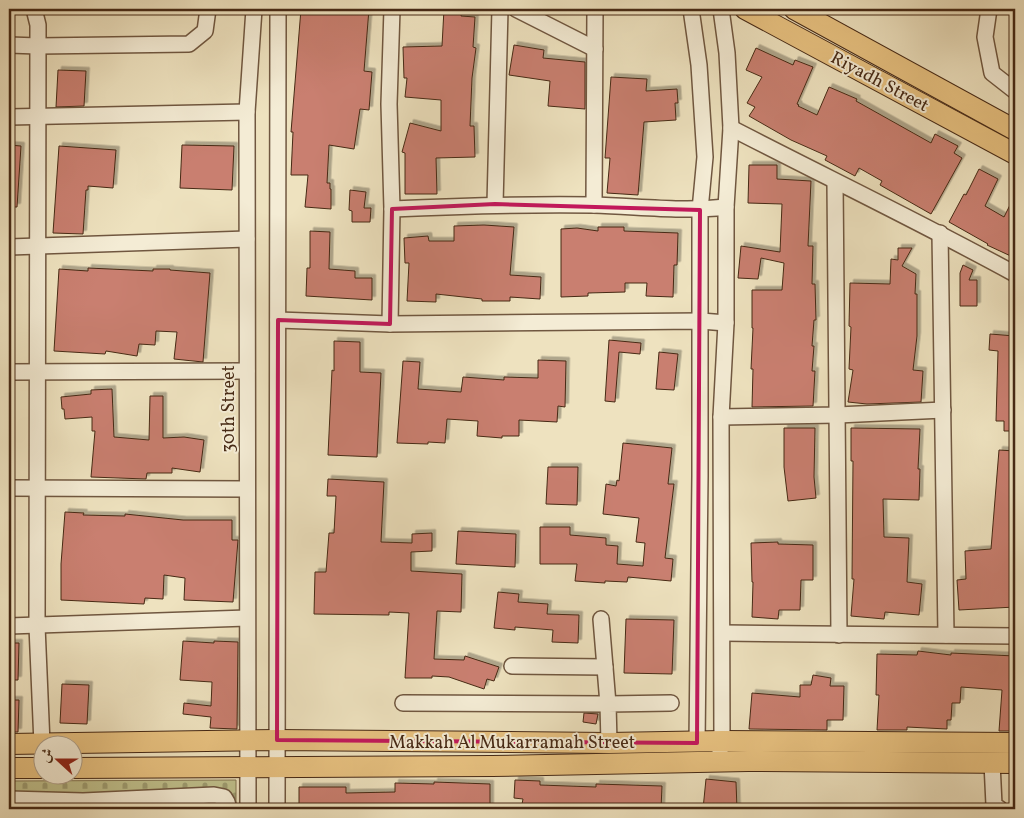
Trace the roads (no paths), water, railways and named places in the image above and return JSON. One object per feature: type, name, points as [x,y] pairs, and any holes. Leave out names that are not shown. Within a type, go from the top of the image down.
[{"type":"main road","name":"Riyadh Street","points":[[745,9],[1015,154]]},
{"type":"main road","name":"Riyadh Street","points":[[794,9],[1015,130]]},
{"type":"main road","name":"Makkah Al Mukarramah Street","points":[[82,743],[277,740],[608,743],[722,741],[1015,743]]},
{"type":"main road","name":"Makkah Al Mukarramah Street","points":[[9,744],[32,744]]},
{"type":"main road","name":"Makkah Al Mukarramah Street","points":[[82,768],[492,766],[718,762],[1015,763]]},
{"type":"main road","points":[[9,768],[32,768]]},
{"type":"street","points":[[34,9],[38,25],[37,626],[42,736]]},
{"type":"street","points":[[9,45],[190,44],[205,31],[208,9]]},
{"type":"street","name":"30th Street","points":[[248,809],[246,112],[254,9]]},
{"type":"street","points":[[277,809],[278,9]]},
{"type":"street","points":[[390,324],[392,209],[389,104],[392,9]]},
{"type":"street","points":[[495,204],[500,9]]},
{"type":"street","points":[[516,9],[595,49]]},
{"type":"street","points":[[594,205],[595,9]]},
{"type":"street","points":[[691,9],[699,65],[705,157],[700,210],[701,321],[697,742]]},
{"type":"street","points":[[718,762],[722,741],[723,633],[721,416],[726,323],[726,207],[731,128],[727,53],[721,9]]},
{"type":"street","points":[[989,9],[985,37],[992,73],[1015,91]]},
{"type":"street","points":[[992,73],[1015,77]]},
{"type":"street","points":[[9,117],[38,118],[246,112]]},
{"type":"street","points":[[731,128],[835,182],[940,233],[1015,274]]},
{"type":"street","points":[[835,182],[839,635]]},
{"type":"street","points":[[392,209],[495,204],[594,205],[700,210],[726,207]]},
{"type":"street","points":[[940,233],[946,635]]},
{"type":"street","points":[[9,247],[246,239]]},
{"type":"street","points":[[278,320],[390,324],[701,321],[726,323]]},
{"type":"street","points":[[9,372],[247,372]]},
{"type":"street","points":[[721,416],[838,415],[943,410]]},
{"type":"street","points":[[9,488],[247,489]]},
{"type":"street","points":[[9,626],[247,618]]},
{"type":"street","points":[[601,619],[608,704],[608,743]]},
{"type":"street","points":[[723,633],[1015,636]]},
{"type":"street","points":[[512,666],[605,667]]},
{"type":"street","points":[[403,703],[671,704]]},
{"type":"street","points":[[992,763],[994,805],[1000,809]]},
{"type":"street","points":[[9,799],[82,805],[214,795],[224,797],[229,809]]}]
